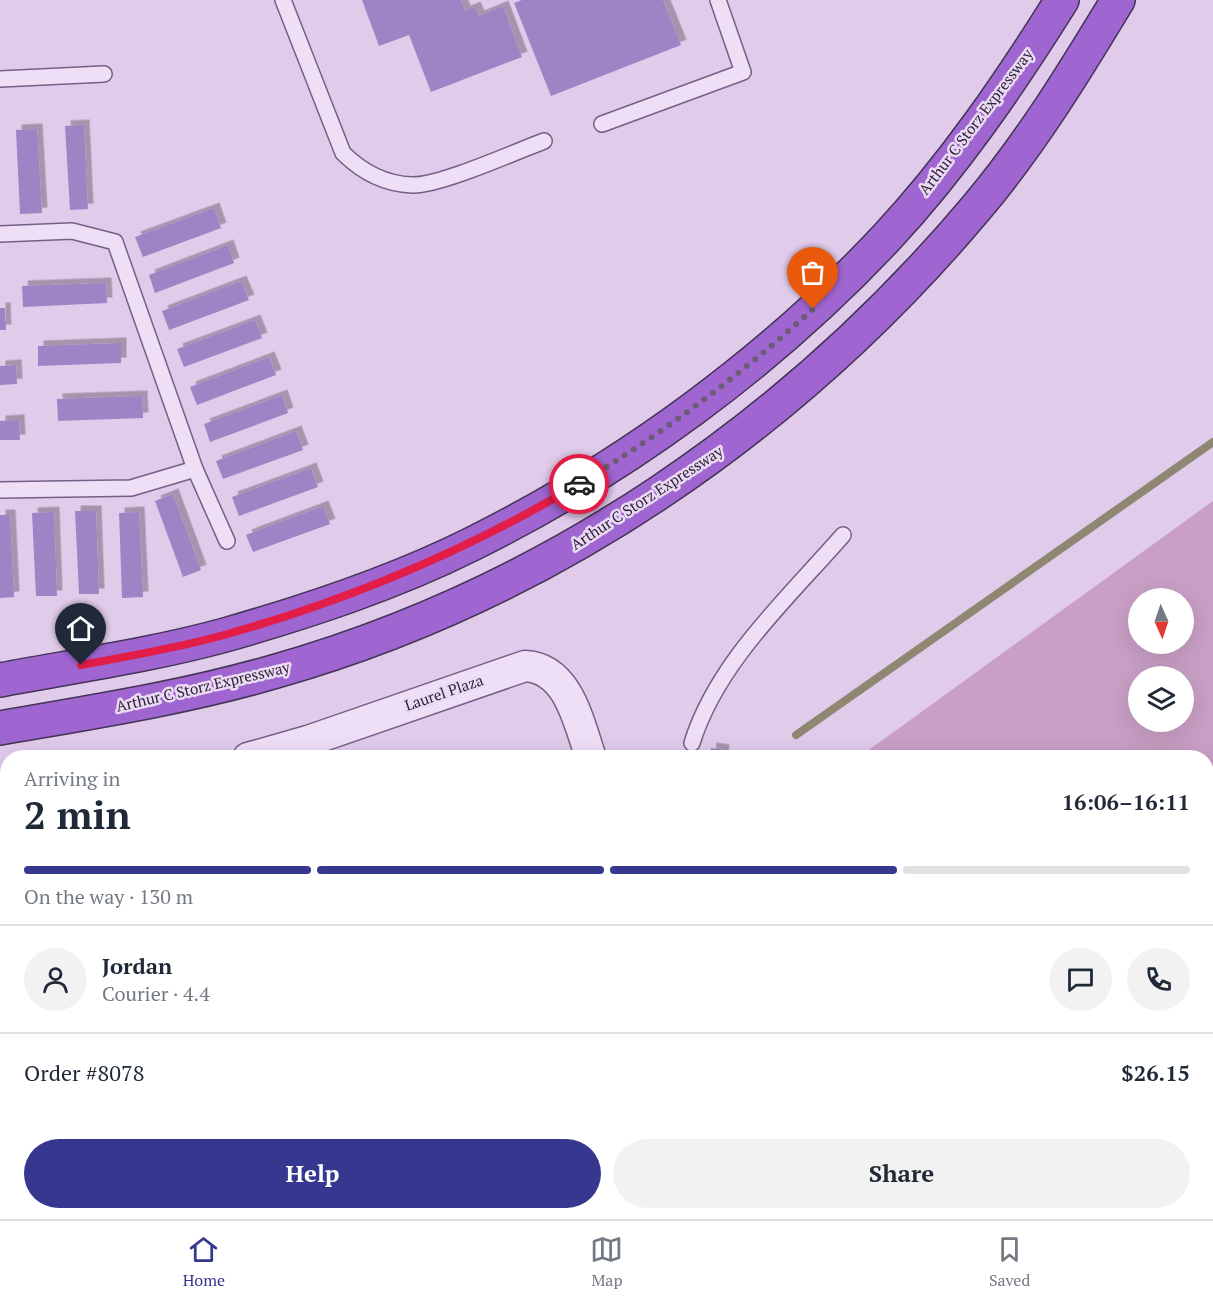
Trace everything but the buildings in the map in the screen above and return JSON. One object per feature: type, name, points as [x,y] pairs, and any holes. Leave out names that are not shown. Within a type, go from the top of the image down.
[{"type":"highway","name":"Arthur C Storz Expressway","points":[[0,680],[223,635],[334,600],[471,545],[608,467],[726,383],[786,333],[887,237],[954,158],[1012,80],[1062,0]]},
{"type":"highway","name":"Arthur C Storz Expressway","points":[[0,728],[177,696],[274,672],[389,634],[458,605],[535,567],[595,534],[658,493],[730,444],[789,397],[856,336],[922,269],[979,206],[1036,130],[1118,0]]},
{"type":"street","name":"Laurel Plaza","points":[[276,750],[525,666],[544,670],[562,686],[588,750]]},
{"type":"lane","points":[[283,0],[343,153],[358,169],[386,181],[414,185],[437,180],[544,141]]},
{"type":"lane","points":[[602,124],[743,72],[718,0]]},
{"type":"lane","points":[[0,79],[104,74]]},
{"type":"lane","points":[[0,234],[72,231],[115,242],[195,469],[227,541]]},
{"type":"lane","points":[[0,490],[131,488],[195,469]]},
{"type":"lane","points":[[692,743],[699,721],[711,698],[747,646],[843,535]]},
{"type":"shaded area","points":[[1213,501],[1213,750],[869,750]]},
{"type":"waterway","points":[[796,735],[1213,442]]},
{"type":"way so far","points":[[579,484],[664,429],[726,383],[813,309]]},
{"type":"route","points":[[81,665],[223,635],[334,600],[471,545],[579,484]]}]
